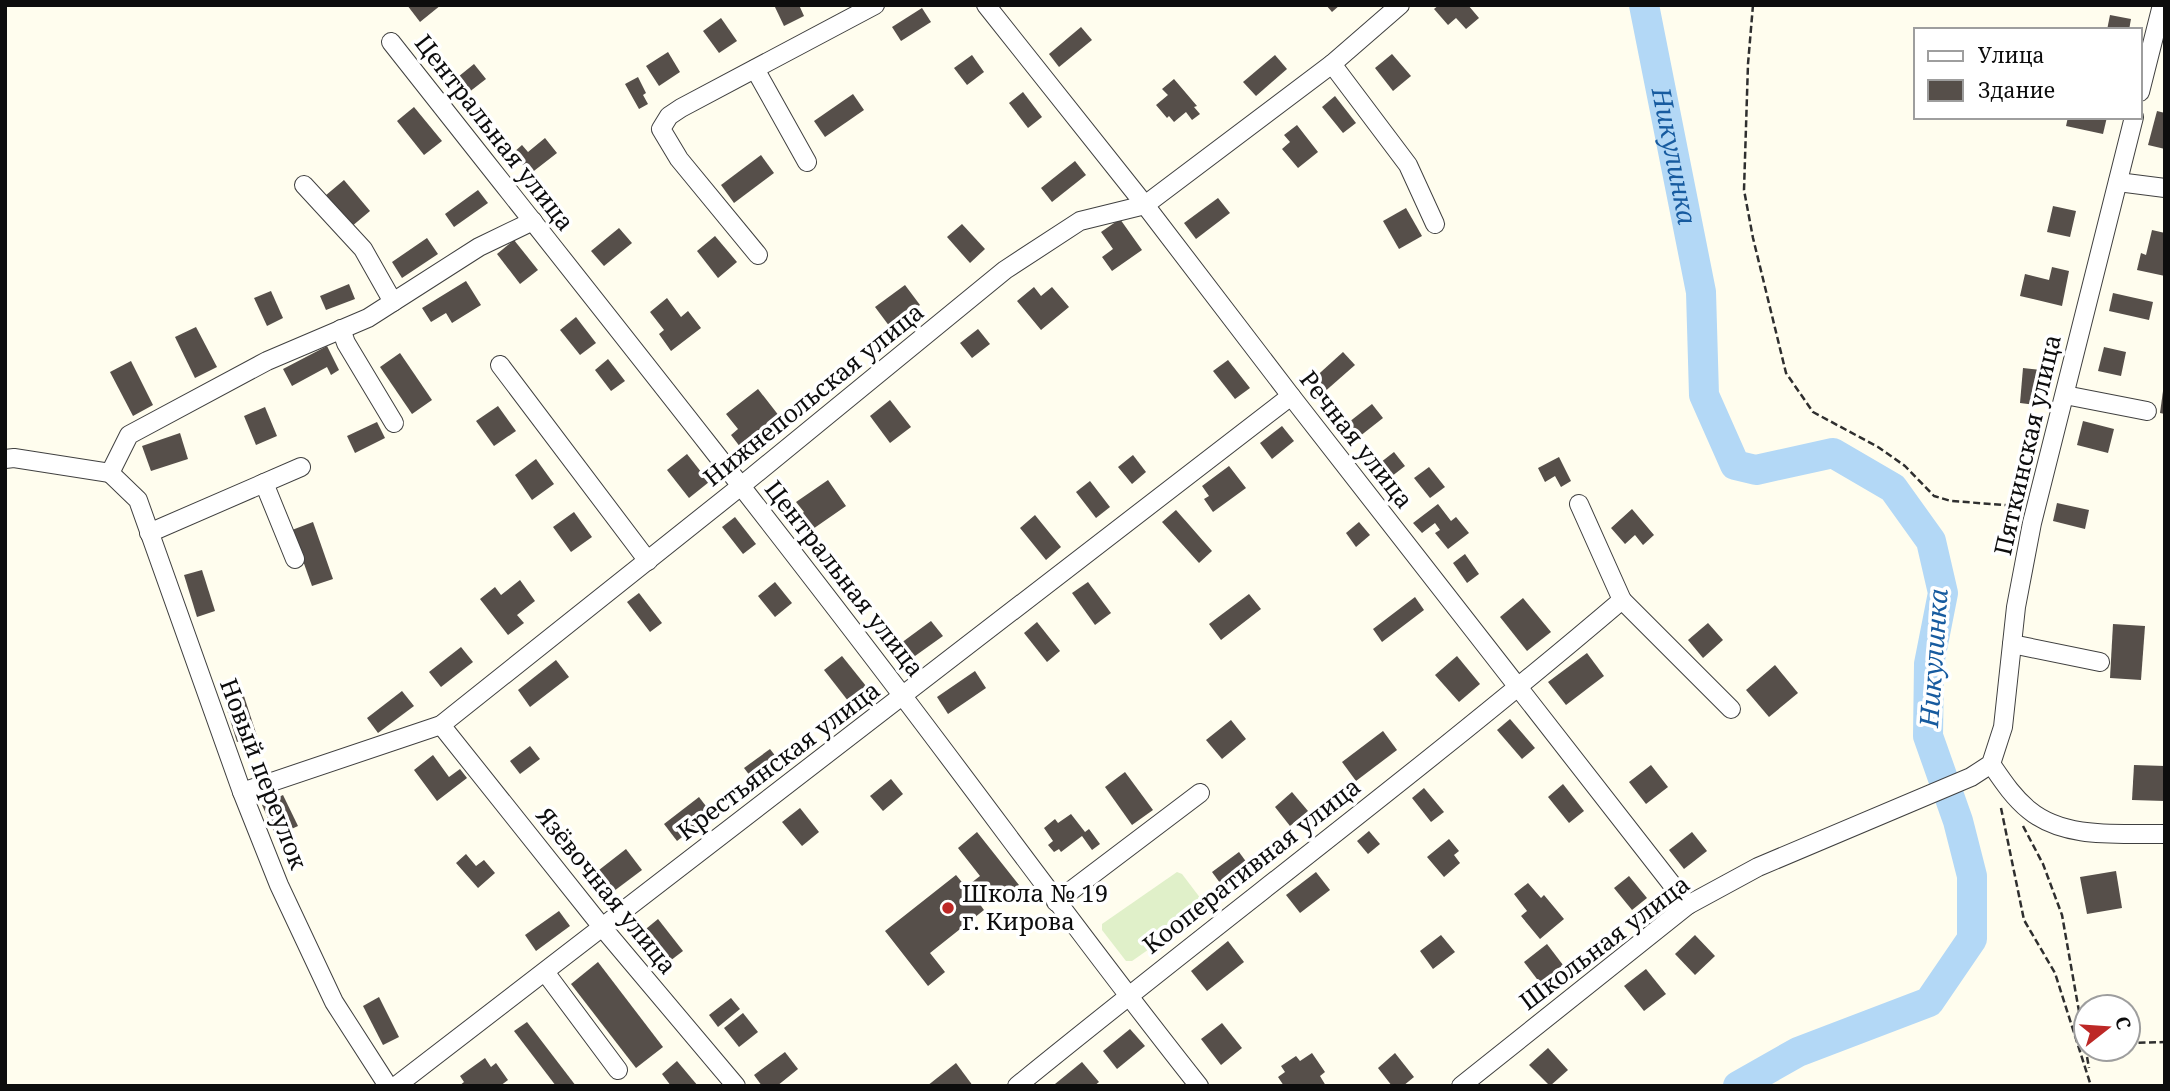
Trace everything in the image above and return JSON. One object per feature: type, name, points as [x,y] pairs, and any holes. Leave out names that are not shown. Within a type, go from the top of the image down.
[{"type":"street","points":[[758,256],[679,159],[661,129],[669,116],[681,108],[875,5]]},
{"type":"street","name":"Речная улица","points":[[986,5],[1145,205],[1688,905]]},
{"type":"street","name":"Нижнепольская улица","points":[[242,792],[441,725],[741,486],[1005,270],[1080,220],[1145,205],[1332,64],[1400,5]]},
{"type":"street","points":[[2142,84],[2162,5]]},
{"type":"street","name":"Центральная улица","points":[[391,42],[741,486],[903,696],[1127,996],[1199,1086]]},
{"type":"street","points":[[1332,64],[1408,165],[1435,224]]},
{"type":"street","points":[[755,69],[807,162]]},
{"type":"street","name":"Пяткинская улица","points":[[1990,764],[2003,727],[2016,607],[2036,507],[2134,119]]},
{"type":"street","points":[[2118,182],[2165,188]]},
{"type":"street","points":[[304,185],[363,249],[393,302]]},
{"type":"street","points":[[5,459],[14,458],[110,473],[129,435],[267,361],[368,317],[480,247],[533,221]]},
{"type":"street","points":[[341,329],[346,343],[394,423]]},
{"type":"street","points":[[500,365],[648,561]]},
{"type":"street","points":[[2064,395],[2147,411]]},
{"type":"street","name":"Крестьянская улица","points":[[396,1086],[1291,396]]},
{"type":"street","points":[[149,533],[301,467]]},
{"type":"street","name":"Новый переулок","points":[[110,473],[138,500],[242,792],[279,886],[334,1002],[388,1086]]},
{"type":"street","points":[[264,483],[295,559]]},
{"type":"street","points":[[1579,503],[1622,600],[1731,709]]},
{"type":"street","name":"Кооперативная улица","points":[[1017,1086],[1127,996],[1519,688],[1622,600]]},
{"type":"street","points":[[2012,644],[2100,662]]},
{"type":"street","name":"Язёвочная улица","points":[[441,725],[603,927],[736,1086]]},
{"type":"street","points":[[1990,764],[2023,804],[2051,823],[2081,832],[2165,834]]},
{"type":"street","name":"Школьная улица","points":[[1461,1086],[1688,905],[1758,867],[1971,777],[1990,764]]},
{"type":"street","points":[[1056,902],[1200,793]]},
{"type":"street","points":[[545,972],[618,1070]]},
{"type":"path","points":[[1753,5],[1748,64],[1744,190],[1786,373],[1813,412],[1878,447],[1905,466],[1934,496],[1951,501],[2036,507]]},
{"type":"path","points":[[1999,800],[2024,920],[2055,973],[2072,1017]]},
{"type":"path","points":[[2023,804],[2019,818],[2043,864],[2062,915],[2075,993]]},
{"type":"path","points":[[2142,1043],[2165,1042]]},
{"type":"path","points":[[2088,1063],[2091,1086]]},
{"type":"green space","points":[[1177,872],[1182,874],[1204,903],[1205,910],[1132,961],[1126,961],[1102,930],[1102,924]]},
{"type":"building","points":[[407,5],[441,5],[420,22]]},
{"type":"building","points":[[774,5],[799,5],[804,16],[784,26]]},
{"type":"building","points":[[1326,5],[1340,5],[1332,12]]},
{"type":"building","points":[[1439,5],[1468,5],[1479,18],[1466,29],[1456,18],[1448,25],[1434,9]]},
{"type":"building","points":[[922,8],[931,22],[901,41],[892,27]]},
{"type":"building","points":[[2110,15],[2131,19],[2129,28],[2107,28]]},
{"type":"building","points":[[721,18],[737,41],[719,53],[703,31]]},
{"type":"building","points":[[1081,27],[1092,40],[1059,67],[1049,54]]},
{"type":"building","points":[[668,52],[680,72],[659,86],[646,66]]},
{"type":"building","points":[[1392,54],[1411,76],[1393,91],[1375,68]]},
{"type":"building","points":[[972,55],[984,72],[967,85],[954,68]]},
{"type":"building","points":[[1275,55],[1287,69],[1256,96],[1243,82]]},
{"type":"building","points":[[474,64],[486,79],[464,96],[453,81]]},
{"type":"building","points":[[638,77],[648,104],[639,109],[625,84]]},
{"type":"building","points":[[1174,79],[1197,106],[1194,107],[1200,114],[1192,120],[1186,112],[1174,122],[1156,105],[1168,95],[1162,89]]},
{"type":"building","points":[[1023,92],[1042,117],[1028,128],[1009,103]]},
{"type":"building","points":[[853,94],[864,110],[825,137],[814,121]]},
{"type":"building","points":[[1335,96],[1356,123],[1343,133],[1322,107]]},
{"type":"building","points":[[414,107],[442,141],[424,155],[397,121]]},
{"type":"building","points":[[2157,111],[2165,113],[2165,149],[2148,145]]},
{"type":"building","points":[[2068,119],[2107,119],[2103,134],[2066,126]]},
{"type":"building","points":[[1297,125],[1318,152],[1298,168],[1282,149],[1290,142],[1284,135]]},
{"type":"building","points":[[545,138],[557,153],[530,174],[513,153],[522,145],[528,152]]},
{"type":"building","points":[[761,155],[774,173],[734,203],[721,185]]},
{"type":"building","points":[[1075,161],[1086,175],[1052,202],[1041,188]]},
{"type":"building","points":[[344,180],[370,211],[351,227],[325,196]]},
{"type":"building","points":[[478,190],[488,203],[454,227],[445,214]]},
{"type":"building","points":[[1218,198],[1230,213],[1196,239],[1184,223]]},
{"type":"building","points":[[2053,206],[2076,211],[2070,237],[2047,232]]},
{"type":"building","points":[[1406,208],[1422,236],[1399,249],[1383,221]]},
{"type":"building","points":[[1120,219],[1142,250],[1112,271],[1102,257],[1113,249],[1101,232]]},
{"type":"building","points":[[962,224],[985,249],[970,263],[947,237]]},
{"type":"building","points":[[619,228],[632,243],[604,266],[591,251]]},
{"type":"building","points":[[2152,230],[2165,233],[2165,276],[2137,270],[2141,253],[2146,255]]},
{"type":"building","points":[[715,236],[737,262],[718,278],[697,251]]},
{"type":"building","points":[[427,238],[438,254],[402,278],[392,262]]},
{"type":"building","points":[[514,240],[538,270],[520,284],[497,254]]},
{"type":"building","points":[[2052,267],[2069,271],[2062,306],[2020,296],[2025,274],[2049,280]]},
{"type":"building","points":[[466,281],[481,305],[452,323],[446,313],[431,322],[422,308]]},
{"type":"building","points":[[349,284],[355,299],[326,310],[320,296]]},
{"type":"building","points":[[905,285],[920,305],[890,327],[875,307]]},
{"type":"building","points":[[1034,287],[1041,296],[1052,287],[1069,307],[1041,330],[1017,301]]},
{"type":"building","points":[[271,291],[283,318],[267,326],[254,298]]},
{"type":"building","points":[[2113,293],[2153,302],[2149,320],[2109,311]]},
{"type":"building","points":[[667,298],[681,317],[688,311],[701,328],[671,351],[659,334],[664,330],[650,312]]},
{"type":"building","points":[[576,317],[596,343],[580,355],[560,330]]},
{"type":"building","points":[[196,327],[217,367],[195,378],[175,337]]},
{"type":"building","points":[[978,329],[990,344],[972,358],[960,343]]},
{"type":"building","points":[[327,346],[339,370],[331,375],[327,367],[292,386],[283,369]]},
{"type":"building","points":[[2104,347],[2126,352],[2121,376],[2098,371]]},
{"type":"building","points":[[1343,352],[1355,365],[1322,394],[1311,381]]},
{"type":"building","points":[[400,353],[432,400],[412,414],[380,367]]},
{"type":"building","points":[[608,359],[625,381],[611,391],[595,370]]},
{"type":"building","points":[[1228,360],[1250,388],[1235,399],[1213,371]]},
{"type":"building","points":[[131,361],[153,405],[133,416],[110,372]]},
{"type":"building","points":[[2023,368],[2041,370],[2037,405],[2020,403]]},
{"type":"building","points":[[758,389],[783,421],[744,452],[731,435],[738,429],[726,414]]},
{"type":"building","points":[[2165,391],[2165,414],[2160,413]]},
{"type":"building","points":[[890,400],[911,427],[890,443],[870,416]]},
{"type":"building","points":[[1372,404],[1383,418],[1355,440],[1344,426]]},
{"type":"building","points":[[498,406],[516,431],[494,446],[476,421]]},
{"type":"building","points":[[265,407],[277,436],[256,445],[244,416]]},
{"type":"building","points":[[2083,421],[2114,429],[2108,453],[2077,445]]},
{"type":"building","points":[[377,422],[385,438],[355,453],[347,436]]},
{"type":"building","points":[[1282,426],[1294,441],[1272,459],[1260,443]]},
{"type":"building","points":[[180,433],[188,459],[151,471],[142,446]]},
{"type":"building","points":[[1394,452],[1405,466],[1387,480],[1376,466]]},
{"type":"building","points":[[687,454],[709,482],[689,498],[667,470]]},
{"type":"building","points":[[1133,455],[1146,472],[1132,484],[1118,467]]},
{"type":"building","points":[[1559,457],[1571,481],[1561,487],[1555,476],[1545,482],[1538,468]]},
{"type":"building","points":[[536,459],[554,484],[532,500],[515,475]]},
{"type":"building","points":[[1229,466],[1246,488],[1213,512],[1204,499],[1209,496],[1202,486]]},
{"type":"building","points":[[1429,467],[1445,487],[1430,498],[1414,478]]},
{"type":"building","points":[[828,480],[846,506],[810,531],[800,515],[804,512],[796,502]]},
{"type":"building","points":[[1090,481],[1110,507],[1096,518],[1076,492]]},
{"type":"building","points":[[2057,503],[2089,510],[2085,529],[2053,521]]},
{"type":"building","points":[[1438,504],[1451,521],[1456,517],[1469,533],[1448,549],[1435,533],[1440,530],[1435,523],[1422,533],[1413,523]]},
{"type":"building","points":[[1632,509],[1654,535],[1643,545],[1635,535],[1625,544],[1611,528]]},
{"type":"building","points":[[1176,510],[1212,551],[1199,563],[1162,522]]},
{"type":"building","points":[[574,512],[592,537],[571,552],[553,527]]},
{"type":"building","points":[[1035,515],[1061,547],[1046,560],[1020,528]]},
{"type":"building","points":[[735,517],[756,544],[743,554],[722,527]]},
{"type":"building","points":[[313,522],[333,579],[312,586],[292,530]]},
{"type":"building","points":[[1359,522],[1370,535],[1356,547],[1346,533]]},
{"type":"building","points":[[1465,554],[1479,574],[1467,583],[1453,563]]},
{"type":"building","points":[[202,570],[215,611],[197,617],[184,575]]},
{"type":"building","points":[[520,580],[535,601],[517,615],[524,623],[508,635],[480,599],[495,587],[501,595]]},
{"type":"building","points":[[775,582],[792,603],[775,617],[758,596]]},
{"type":"building","points":[[1088,582],[1111,613],[1095,625],[1072,593]]},
{"type":"building","points":[[639,593],[662,623],[650,632],[627,602]]},
{"type":"building","points":[[1249,594],[1261,609],[1221,640],[1209,624]]},
{"type":"building","points":[[1415,597],[1424,610],[1382,642],[1373,629]]},
{"type":"building","points":[[1523,598],[1551,632],[1527,651],[1500,617]]},
{"type":"building","points":[[931,621],[943,636],[908,661],[897,646]]},
{"type":"building","points":[[1037,622],[1060,651],[1047,662],[1024,633]]},
{"type":"building","points":[[1708,623],[1723,640],[1703,658],[1688,640]]},
{"type":"building","points":[[2113,624],[2145,626],[2141,680],[2110,678]]},
{"type":"building","points":[[461,647],[473,662],[441,687],[429,672]]},
{"type":"building","points":[[1587,653],[1604,676],[1566,705],[1548,682]]},
{"type":"building","points":[[842,656],[870,691],[852,706],[824,670]]},
{"type":"building","points":[[1457,656],[1480,684],[1459,702],[1435,675]]},
{"type":"building","points":[[556,660],[569,677],[530,707],[518,690]]},
{"type":"building","points":[[1775,665],[1798,693],[1769,717],[1746,690]]},
{"type":"building","points":[[975,671],[986,688],[948,714],[937,697]]},
{"type":"building","points":[[242,690],[257,736],[237,742],[223,697]]},
{"type":"building","points":[[402,691],[414,706],[378,733],[367,718]]},
{"type":"building","points":[[1510,719],[1535,748],[1522,759],[1497,730]]},
{"type":"building","points":[[1231,720],[1246,739],[1222,759],[1206,740]]},
{"type":"building","points":[[1383,731],[1397,750],[1356,781],[1342,762]]},
{"type":"building","points":[[530,746],[540,759],[520,774],[510,761]]},
{"type":"building","points":[[770,749],[780,762],[754,781],[744,768]]},
{"type":"building","points":[[433,755],[449,777],[460,769],[467,778],[437,801],[414,770]]},
{"type":"building","points":[[1651,765],[1668,787],[1646,804],[1629,782]]},
{"type":"building","points":[[2134,765],[2165,766],[2165,801],[2132,800]]},
{"type":"building","points":[[1125,772],[1153,810],[1132,825],[1105,787]]},
{"type":"building","points":[[891,779],[903,794],[883,811],[870,796]]},
{"type":"building","points":[[1563,784],[1584,811],[1569,823],[1548,797]]},
{"type":"building","points":[[1424,788],[1444,812],[1431,822],[1412,798]]},
{"type":"building","points":[[1292,792],[1308,811],[1290,826],[1275,807]]},
{"type":"building","points":[[283,795],[298,826],[276,836],[262,805]]},
{"type":"building","points":[[699,797],[712,814],[677,841],[664,824]]},
{"type":"building","points":[[800,808],[819,832],[802,846],[782,822]]},
{"type":"building","points":[[1071,814],[1085,832],[1089,829],[1100,844],[1092,850],[1082,836],[1061,852],[1059,849],[1054,852],[1048,845],[1053,841],[1044,828],[1055,819],[1058,823]]},
{"type":"building","points":[[1369,831],[1380,844],[1368,854],[1357,841]]},
{"type":"building","name":"Школа № 19 г. Кирова","points":[[977,832],[1019,885],[994,905],[987,897],[979,903],[984,910],[930,953],[945,972],[928,986],[885,931],[956,875],[966,887],[980,876],[958,848]]},
{"type":"building","points":[[1692,832],[1707,851],[1684,869],[1669,850]]},
{"type":"building","points":[[1449,839],[1459,851],[1454,855],[1460,863],[1444,877],[1427,857]]},
{"type":"building","points":[[626,849],[642,870],[606,897],[590,877]]},
{"type":"building","points":[[1239,852],[1250,867],[1223,887],[1212,872]]},
{"type":"building","points":[[466,854],[476,866],[484,860],[495,873],[478,888],[456,863]]},
{"type":"building","points":[[2116,871],[2122,908],[2087,914],[2080,877]]},
{"type":"building","points":[[1316,872],[1330,890],[1300,913],[1286,895]]},
{"type":"building","points":[[1629,876],[1647,898],[1632,910],[1614,888]]},
{"type":"building","points":[[1528,883],[1541,898],[1544,895],[1564,919],[1540,939],[1521,916],[1527,911],[1514,894]]},
{"type":"building","points":[[559,911],[570,926],[536,951],[525,935]]},
{"type":"building","points":[[658,919],[683,951],[666,964],[641,933]]},
{"type":"building","points":[[1441,935],[1455,952],[1433,969],[1420,951]]},
{"type":"building","points":[[1695,935],[1715,956],[1695,975],[1675,954]]},
{"type":"building","points":[[1228,941],[1244,962],[1207,991],[1191,971]]},
{"type":"building","points":[[1547,944],[1563,965],[1540,983],[1524,962]]},
{"type":"building","points":[[598,962],[663,1047],[636,1068],[571,984]]},
{"type":"building","points":[[1646,969],[1666,994],[1644,1011],[1624,986]]},
{"type":"building","points":[[379,997],[399,1037],[383,1045],[363,1006]]},
{"type":"building","points":[[731,998],[740,1009],[718,1027],[709,1015]]},
{"type":"building","points":[[743,1013],[758,1032],[739,1047],[724,1028]]},
{"type":"building","points":[[527,1022],[576,1086],[556,1086],[514,1031]]},
{"type":"building","points":[[1222,1023],[1242,1048],[1221,1065],[1201,1039]]},
{"type":"building","points":[[1130,1029],[1145,1046],[1117,1069],[1103,1051]]},
{"type":"building","points":[[1548,1048],[1568,1070],[1550,1086],[1529,1065]]},
{"type":"building","points":[[785,1052],[798,1069],[777,1086],[762,1086],[754,1075]]},
{"type":"building","points":[[1312,1053],[1325,1072],[1320,1076],[1326,1086],[1284,1086],[1278,1077],[1285,1072],[1281,1066],[1296,1056],[1300,1061]]},
{"type":"building","points":[[1395,1053],[1414,1077],[1403,1086],[1392,1086],[1378,1068]]},
{"type":"building","points":[[485,1058],[491,1067],[496,1063],[508,1080],[500,1086],[459,1086],[464,1082],[460,1076]]},
{"type":"building","points":[[677,1061],[698,1086],[671,1086],[662,1074]]},
{"type":"building","points":[[1082,1062],[1099,1082],[1094,1086],[1055,1084]]},
{"type":"building","points":[[956,1063],[973,1086],[927,1086]]},
{"type":"waterway","name":"Никулинка","points":[[1644,5],[1701,292],[1704,395],[1735,465],[1756,470],[1833,453],[1893,488],[1931,541],[1943,593],[1929,664],[1928,736],[1958,821],[1972,876],[1972,939],[1929,1002],[1798,1052],[1738,1086]]},
{"type":"place","name":"Школа № 19 г. Кирова","points":[[948,908]]}]
